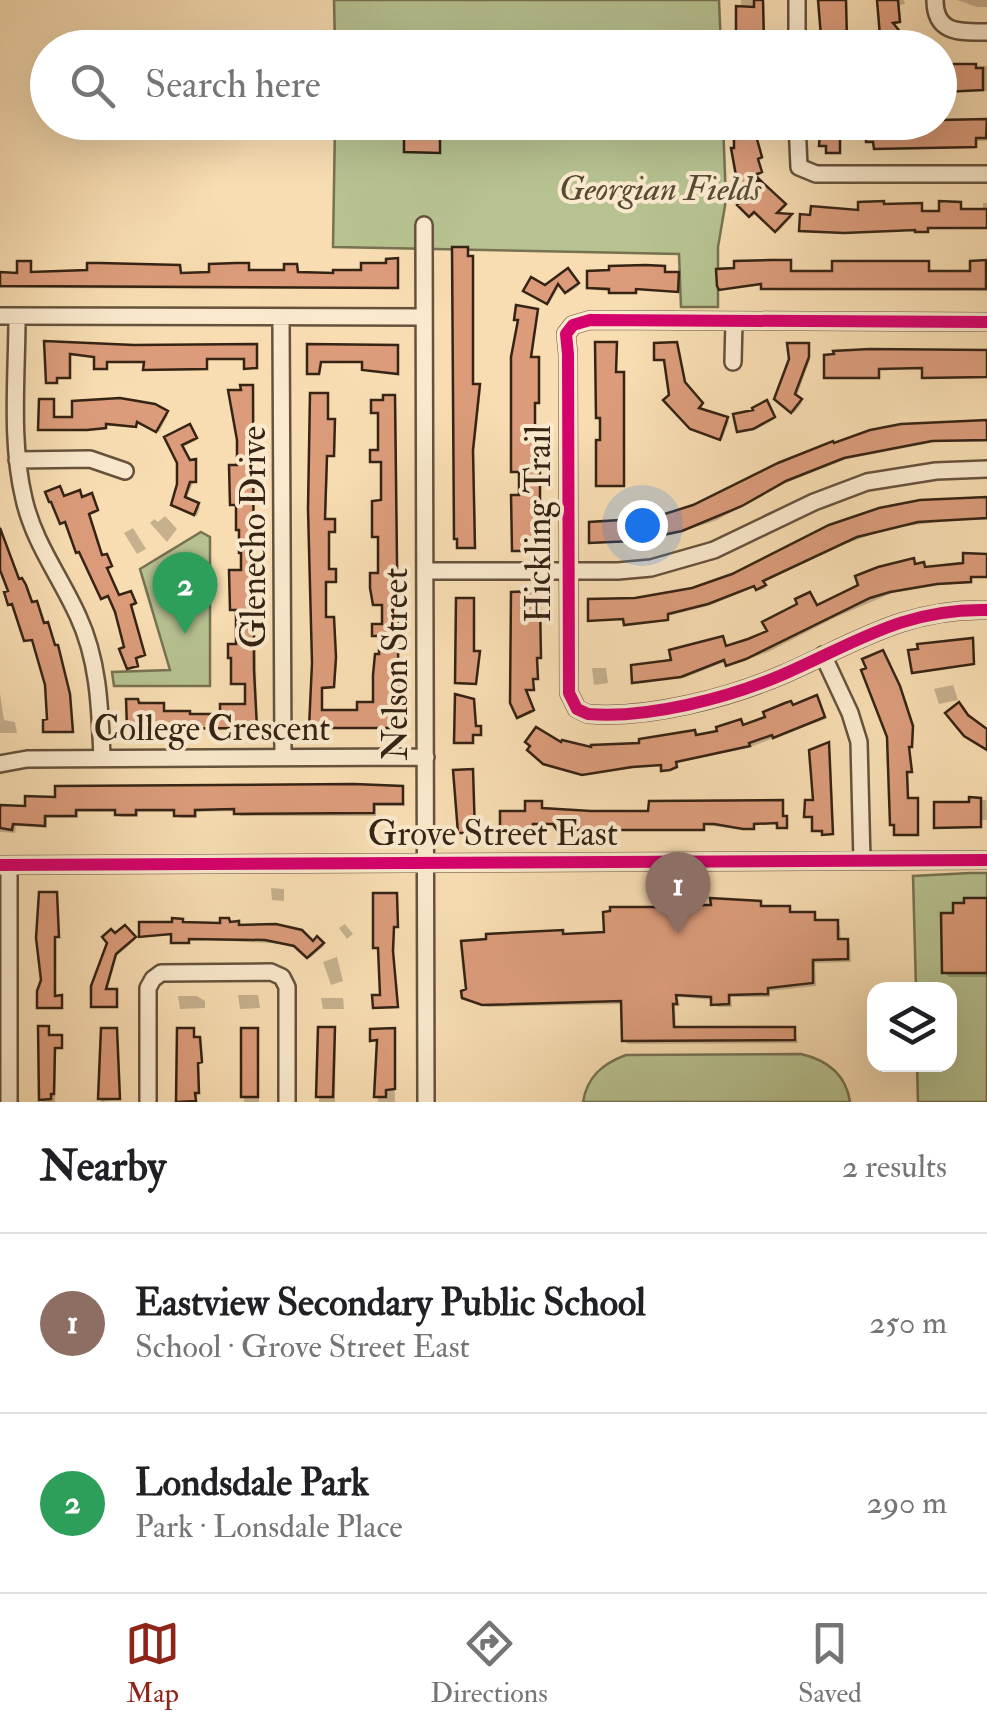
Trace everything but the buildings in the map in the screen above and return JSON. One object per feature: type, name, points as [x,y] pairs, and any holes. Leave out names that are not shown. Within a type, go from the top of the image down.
[{"type":"street","points":[[797,0],[797,30]]},
{"type":"street","points":[[934,0],[935,12],[943,26],[951,30]]},
{"type":"street","points":[[957,30],[987,32]]},
{"type":"street","points":[[798,140],[799,167],[816,174],[987,174]]},
{"type":"street","name":"Nelson Street","points":[[424,225],[426,1102]]},
{"type":"street","points":[[102,758],[99,691],[92,654],[78,616],[38,542],[23,496],[8,316],[424,317]]},
{"type":"street","name":"Glenecho Drive","points":[[282,317],[283,757]]},
{"type":"street","name":"Hickling Trail","points":[[987,322],[590,320],[570,329],[566,340],[568,693],[578,709],[588,714],[650,710],[714,698],[767,681],[905,619],[987,610]]},
{"type":"street","points":[[732,362],[734,322]]},
{"type":"street","points":[[17,460],[90,459],[125,471]]},
{"type":"street","points":[[425,571],[618,571],[667,564],[730,544],[814,502],[867,482],[918,472],[987,469]]},
{"type":"street","points":[[824,655],[850,713],[858,742],[862,861]]},
{"type":"street","name":"College Crescent","points":[[0,764],[27,759],[426,757]]},
{"type":"street","name":"Grove Street East","points":[[4,865],[987,860]]},
{"type":"street","points":[[4,865],[9,1102]]},
{"type":"street","points":[[148,1102],[148,988],[153,978],[162,973],[271,972],[282,977],[287,987],[287,1102]]},
{"type":"green space","points":[[334,0],[719,0],[720,30],[335,30]]},
{"type":"green space","name":"Georgian Fields","points":[[335,140],[724,140],[726,200],[718,247],[718,307],[681,307],[679,254],[333,247]]},
{"type":"green space","points":[[201,532],[210,537],[210,686],[114,686],[112,672],[170,670],[140,569]]},
{"type":"green space","points":[[987,873],[987,1102],[918,1102],[917,1072],[957,1072],[957,982],[916,982],[913,876]]},
{"type":"green space","points":[[801,1054],[834,1070],[850,1102],[583,1102],[597,1072],[626,1055]]},
{"type":"cycle path","points":[[987,322],[590,320],[573,325],[566,334],[569,693],[577,709],[588,714],[636,713],[688,705],[762,683],[905,621],[987,610]]},
{"type":"cycle path","points":[[0,865],[987,860]]},
{"type":"place","name":"Londsdale Park","points":[[185,634]]},
{"type":"place","name":"Eastview Secondary Public School","points":[[678,934]]}]
